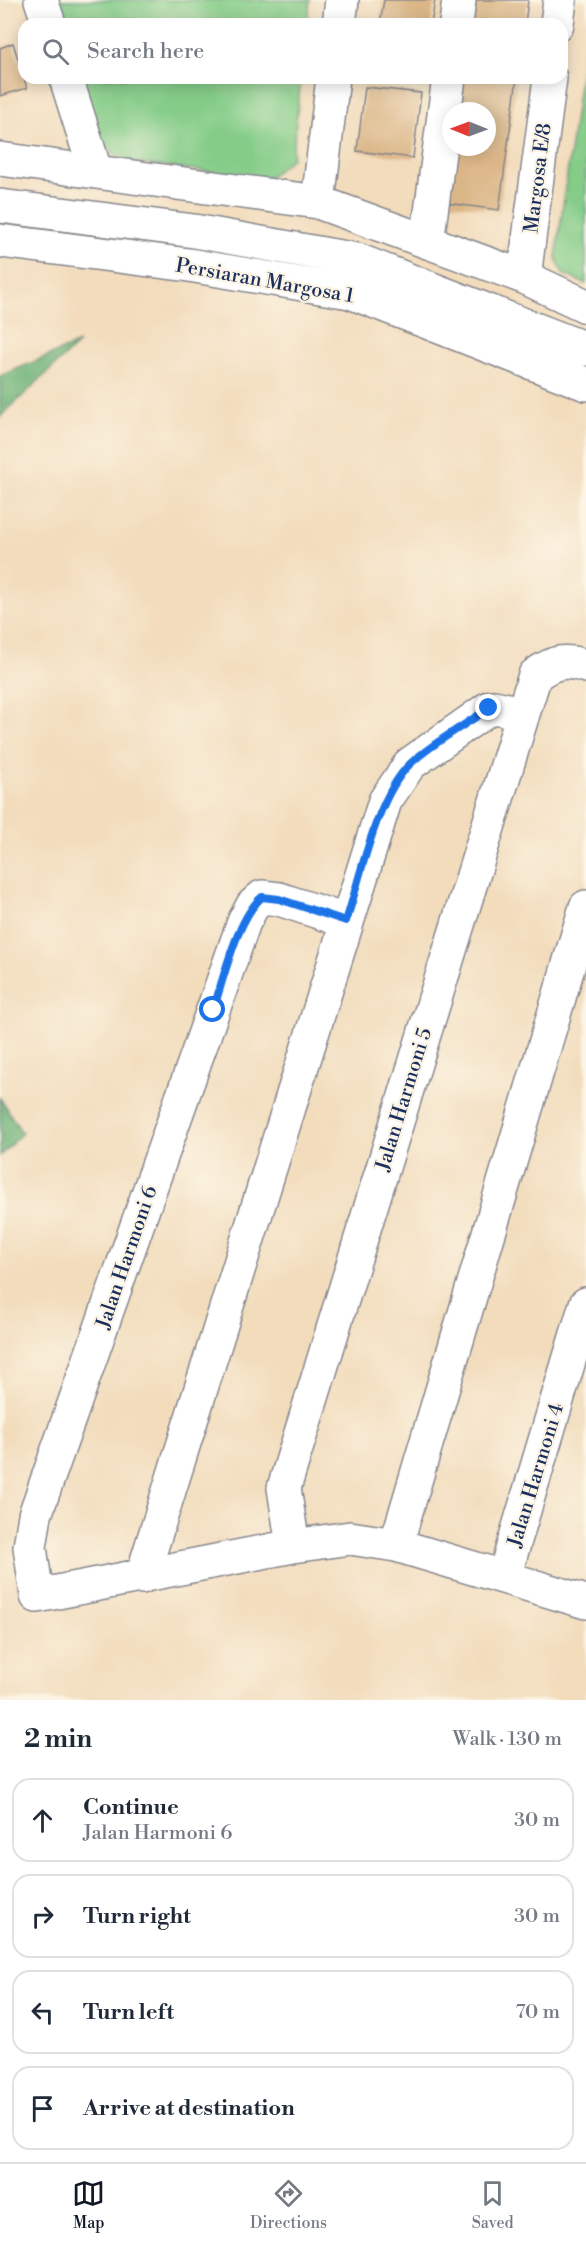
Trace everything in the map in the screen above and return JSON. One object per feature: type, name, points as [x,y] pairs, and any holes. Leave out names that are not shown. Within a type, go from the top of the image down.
[{"type":"street","points":[[41,0],[47,18]]},
{"type":"street","points":[[340,18],[342,0]]},
{"type":"street","points":[[457,18],[459,0]]},
{"type":"street","points":[[558,18],[560,0]]},
{"type":"street","points":[[68,84],[95,170]]},
{"type":"street","points":[[318,202],[332,84]]},
{"type":"street","points":[[427,242],[448,84]]},
{"type":"street","name":"Margosa E/8","points":[[524,277],[549,84]]},
{"type":"street","points":[[0,159],[95,170],[318,202],[524,277],[586,306]]},
{"type":"street","points":[[189,265],[202,186]]},
{"type":"street","name":"Persiaran Margosa 1","points":[[0,206],[194,231],[357,260],[586,349]]},
{"type":"street","name":"Persiaran Margosa 1","points":[[0,241],[189,265],[350,292],[585,381]]},
{"type":"street","name":"Jalan Harmoni 5","points":[[293,1546],[284,1488],[522,713],[535,675],[552,663],[573,662],[586,666]]},
{"type":"street","points":[[522,713],[489,708],[410,764],[385,801],[142,1577],[293,1546],[350,1539],[396,1545],[586,1602]]},
{"type":"street","name":"Jalan Harmoni 6","points":[[142,1577],[37,1596],[30,1547],[35,1515],[244,922],[253,905],[262,897],[279,899],[346,921]]},
{"type":"street","points":[[396,1545],[586,907]]},
{"type":"street","name":"Jalan Harmoni 4","points":[[504,1577],[586,1304]]},
{"type":"green space","points":[[55,0],[310,0],[308,18],[61,18]]},
{"type":"green space","points":[[586,33],[586,284],[563,274],[556,258]]},
{"type":"green space","points":[[81,84],[300,84],[292,158],[267,179],[123,161],[98,139]]},
{"type":"green space","points":[[79,343],[0,417],[0,376]]},
{"type":"green space","points":[[0,1098],[22,1133],[0,1156]]},
{"type":"building","points":[[384,0],[435,0],[432,18],[381,18]]},
{"type":"building","points":[[467,0],[528,0],[526,18],[464,18]]},
{"type":"building","points":[[13,43],[18,59],[18,84],[26,84],[27,88],[0,96],[0,48]]},
{"type":"building","points":[[455,84],[516,84],[499,210],[439,202],[449,156],[496,156],[496,102],[452,102]]},
{"type":"building","points":[[365,87],[421,93],[413,158],[357,151]]},
{"type":"route","points":[[213,1010],[244,922],[253,905],[262,897],[279,899],[346,921],[385,801],[397,780],[410,764],[489,708]]}]
